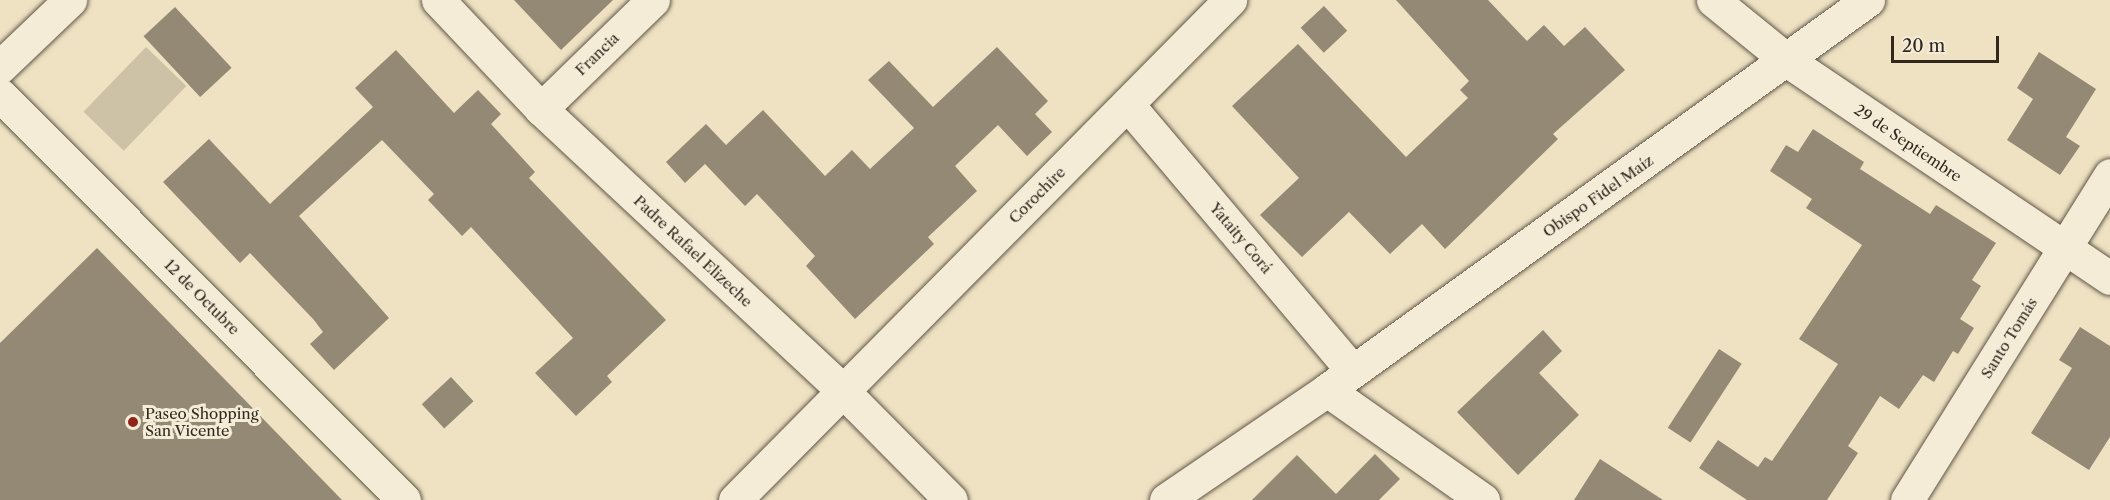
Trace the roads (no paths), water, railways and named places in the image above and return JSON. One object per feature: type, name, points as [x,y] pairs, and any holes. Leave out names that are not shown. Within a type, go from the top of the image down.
[{"type":"street","points":[[0,67],[70,0]]},
{"type":"street","name":"Padre Rafael Elizeche","points":[[438,0],[541,109],[841,389],[951,500]]},
{"type":"street","name":"Francia","points":[[541,109],[653,0]]},
{"type":"street","name":"Corochire","points":[[735,500],[841,389],[1128,105],[1230,0]]},
{"type":"street","name":"29 de Septiembre","points":[[1713,0],[1788,61],[2064,250],[2110,278]]},
{"type":"street","name":"Obispo Fidel Maíz","points":[[1166,500],[1327,390],[1788,61],[1868,0]]},
{"type":"street","name":"12 de Octubre","points":[[0,95],[404,500]]},
{"type":"street","name":"Yataity Corá","points":[[1128,105],[1353,370]]},
{"type":"street","name":"Santo Tomás","points":[[1907,500],[2110,175]]},
{"type":"street","points":[[1327,390],[1483,500]]},
{"type":"place","name":"Paseo Shopping San Vicente","points":[[133,422]]}]
